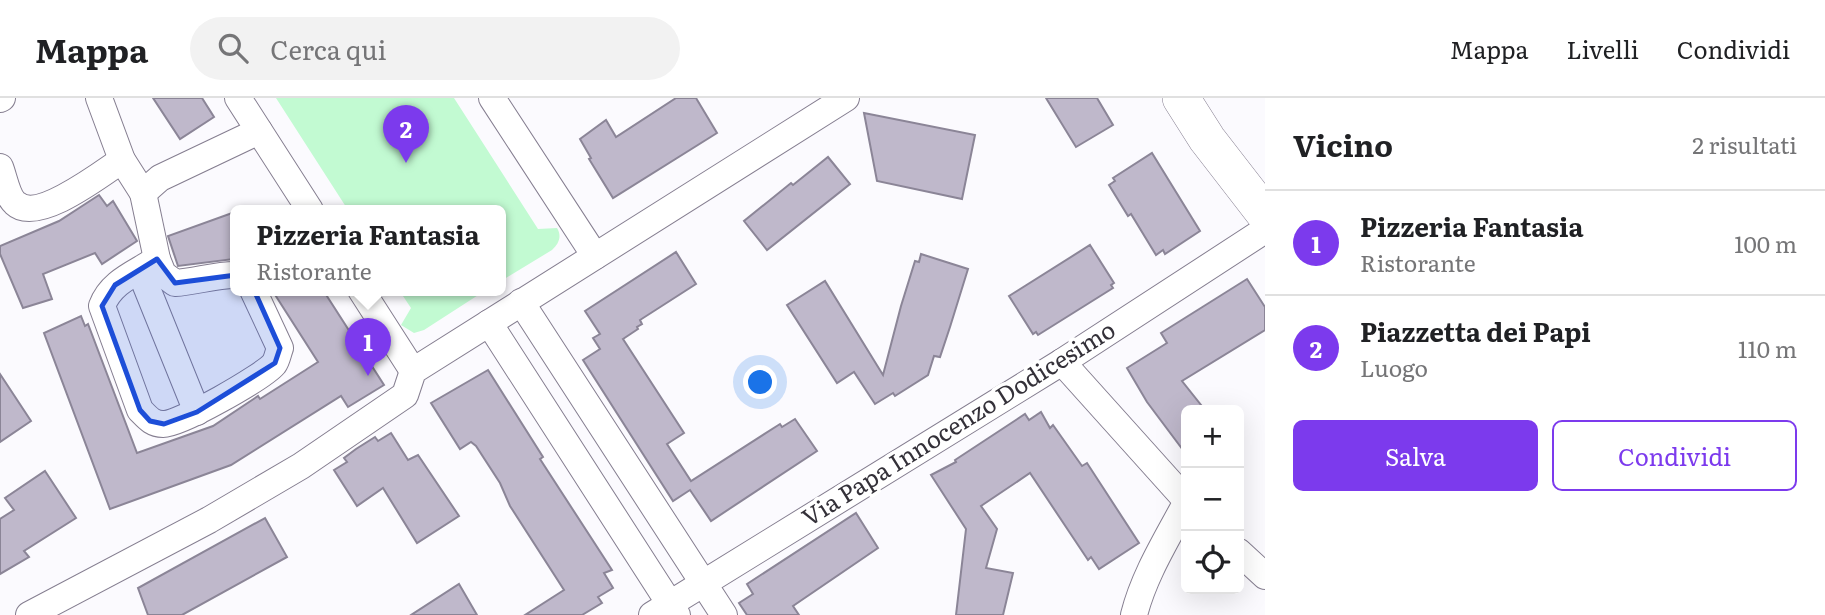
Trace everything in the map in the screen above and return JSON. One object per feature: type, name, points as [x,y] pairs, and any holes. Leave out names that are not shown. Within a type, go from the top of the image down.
[{"type":"street","points":[[99,98],[122,160],[143,193],[149,265],[197,412]]},
{"type":"street","points":[[239,98],[307,205]]},
{"type":"street","points":[[492,98],[595,256]]},
{"type":"street","points":[[40,612],[302,466],[405,395],[413,371],[846,98]]},
{"type":"street","points":[[1181,98],[1207,139],[1265,214]]},
{"type":"street","points":[[143,193],[160,178],[259,131]]},
{"type":"street","points":[[0,167],[13,202],[25,208],[34,208],[42,207],[71,192],[122,160]]},
{"type":"street","name":"Via Papa Innocenzo Dodicesimo","points":[[666,611],[702,582],[1062,362],[1265,230]]},
{"type":"street","points":[[149,265],[175,283],[230,275]]},
{"type":"street","points":[[149,265],[115,285],[102,306],[140,410],[150,421],[164,424],[197,412],[275,363],[280,348],[256,296]]},
{"type":"street","points":[[365,296],[413,371]]},
{"type":"street","points":[[521,302],[724,615]]},
{"type":"street","points":[[489,323],[666,611]]},
{"type":"street","points":[[1062,362],[1181,495]]},
{"type":"street","points":[[1134,615],[1138,598],[1152,566],[1181,511]]},
{"type":"street","points":[[1244,556],[1264,573]]},
{"type":"highlighted area","points":[[157,259],[175,283],[236,275],[254,290],[280,348],[275,363],[197,412],[164,424],[150,421],[140,410],[102,306],[115,285]]},
{"type":"green space","points":[[276,98],[454,98],[538,229],[557,228],[559,237],[552,250],[506,278],[506,205],[345,205]]},
{"type":"green space","points":[[403,296],[477,296],[424,330],[414,333],[401,325],[411,308]]},
{"type":"building","points":[[153,98],[202,98],[214,117],[180,139]]},
{"type":"building","points":[[676,98],[696,98],[717,133],[613,198],[580,139],[606,120],[616,137]]},
{"type":"building","points":[[1046,98],[1097,98],[1113,125],[1076,147]]},
{"type":"building","points":[[864,113],[975,135],[962,199],[877,181]]},
{"type":"building","points":[[1152,153],[1200,231],[1165,254],[1163,250],[1156,255],[1109,185],[1115,181],[1113,178]]},
{"type":"building","points":[[828,157],[850,184],[767,250],[744,221]]},
{"type":"building","points":[[99,195],[107,206],[113,201],[137,241],[102,264],[95,253],[43,274],[52,299],[23,308],[0,254],[0,246],[59,221]]},
{"type":"building","points":[[230,214],[230,260],[178,266],[168,236]]},
{"type":"building","points":[[1090,245],[1114,283],[1111,285],[1113,288],[1038,335],[1036,332],[1033,334],[1009,296]]},
{"type":"building","points":[[676,252],[696,284],[640,320],[642,324],[638,329],[623,339],[684,433],[667,444],[691,481],[780,424],[782,427],[795,419],[817,451],[711,521],[690,490],[673,501],[583,360],[600,349],[593,338],[600,334],[585,311]]},
{"type":"building","points":[[921,254],[968,269],[940,357],[934,356],[928,375],[895,396],[893,393],[875,404],[854,372],[837,383],[787,305],[825,281],[883,375],[915,261],[919,262]]},
{"type":"building","points":[[1247,279],[1265,307],[1265,330],[1182,381],[1201,405],[1181,405],[1181,447],[1147,402],[1127,368],[1167,343],[1161,333]]},
{"type":"building","points":[[276,296],[327,296],[384,385],[348,407],[341,396],[231,465],[110,509],[44,333],[81,316],[85,326],[88,324],[137,453],[213,426],[258,396],[260,399],[318,362]]},
{"type":"building","points":[[488,370],[543,457],[540,459],[612,570],[604,573],[613,588],[598,597],[602,603],[582,615],[525,615],[564,590],[510,506],[500,483],[476,446],[471,442],[460,449],[431,403]]},
{"type":"building","points":[[0,374],[31,421],[0,442]]},
{"type":"building","points":[[1041,412],[1050,428],[1053,425],[1082,466],[1087,463],[1139,543],[1099,569],[1091,557],[1088,560],[1030,473],[981,506],[997,529],[986,568],[1013,573],[1003,615],[956,615],[966,529],[931,475],[956,462],[955,460],[1025,414],[1029,420]]},
{"type":"building","points":[[391,433],[408,460],[418,455],[459,516],[417,543],[383,488],[357,506],[334,470],[347,462],[344,458],[356,449],[375,437],[378,441]]},
{"type":"building","points":[[45,471],[76,518],[24,551],[29,557],[0,574],[0,519],[14,510],[5,498]]},
{"type":"building","points":[[856,513],[878,548],[793,606],[799,615],[747,615],[739,603],[753,594],[747,584]]},
{"type":"building","points":[[265,518],[287,557],[182,615],[148,615],[138,588]]},
{"type":"building","points":[[459,584],[477,615],[411,615]]},
{"type":"place","name":"Piazzetta dei Papi","points":[[406,163]]},
{"type":"place","name":"Pizzeria Fantasia","points":[[368,376]]}]
